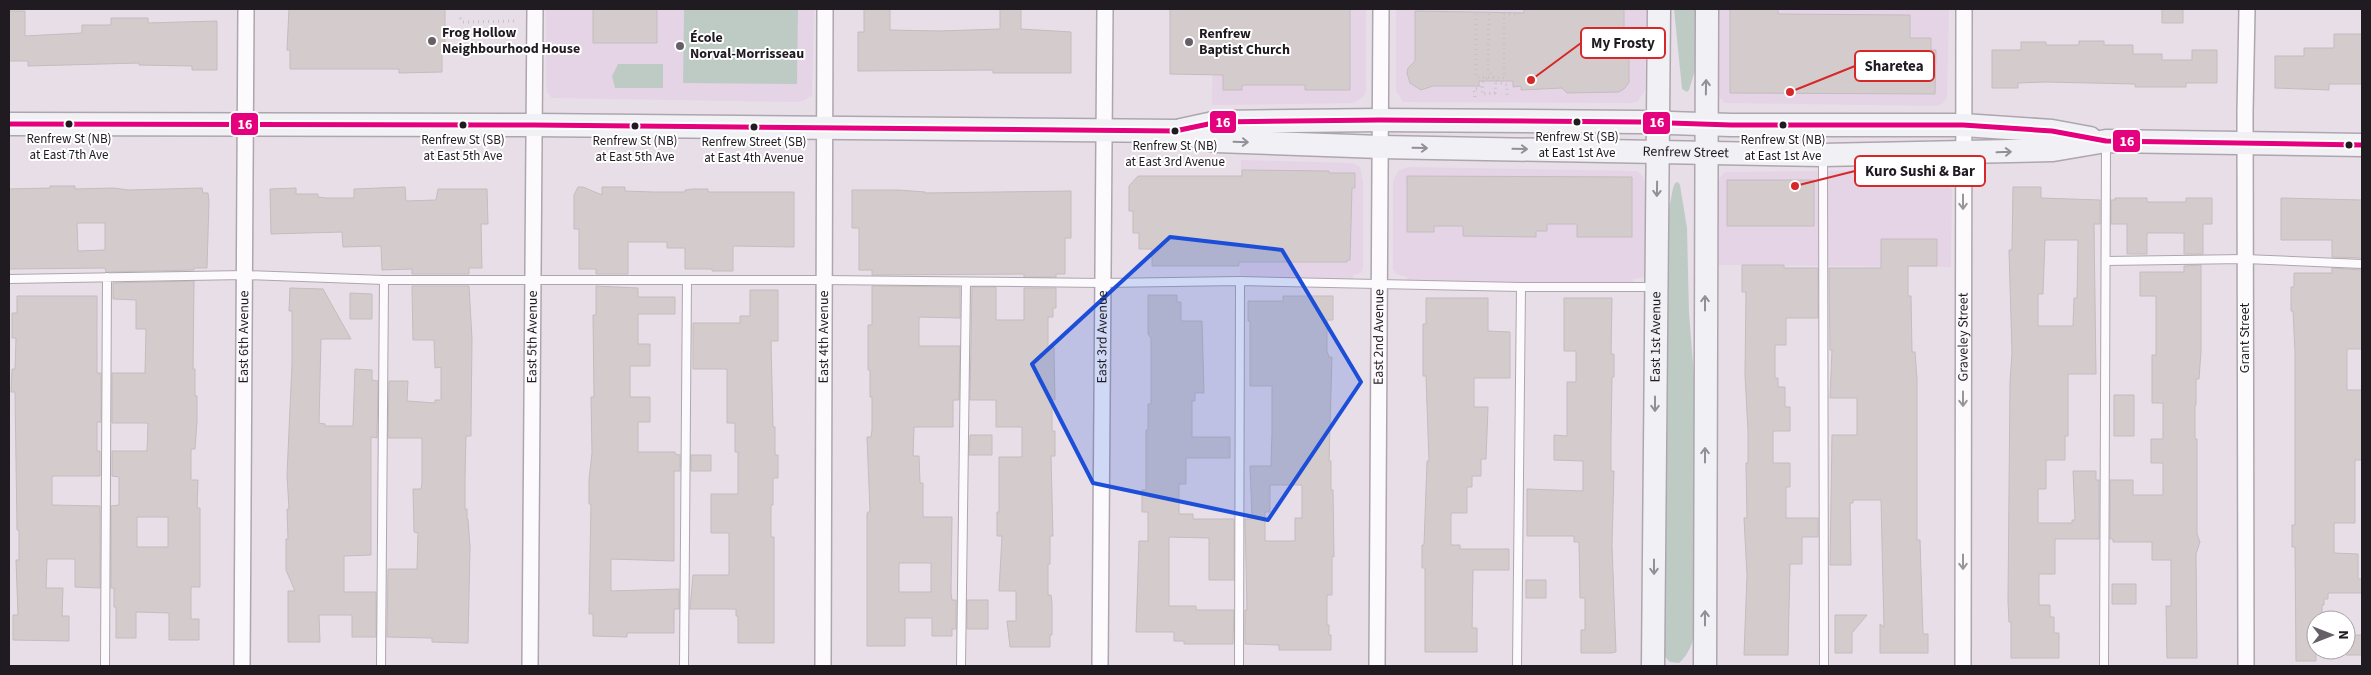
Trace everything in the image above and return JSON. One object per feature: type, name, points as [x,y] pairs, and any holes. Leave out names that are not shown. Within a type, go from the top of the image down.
[{"type":"street","name":"East 6th Avenue","points":[[242,666],[246,9]]},
{"type":"street","name":"East 5th Avenue","points":[[530,666],[535,9]]},
{"type":"street","name":"East 4th Avenue","points":[[823,666],[825,9]]},
{"type":"street","name":"East 3rd Avenue","points":[[1100,666],[1105,9]]},
{"type":"street","name":"East 2nd Avenue","points":[[1377,666],[1380,9]]},
{"type":"street","name":"East 1st Avenue","points":[[1653,666],[1659,9]]},
{"type":"street","points":[[1705,666],[1705,154],[1707,9]]},
{"type":"street","name":"Graveley Street","points":[[1963,666],[1964,9]]},
{"type":"street","name":"Grant Street","points":[[2246,666],[2245,143],[2247,9]]},
{"type":"street","name":"Renfrew Street","points":[[9,124],[1175,131],[1218,122],[1380,120],[1706,125],[1963,125],[2052,131],[2106,141],[2362,145]]},
{"type":"street","name":"Renfrew Street","points":[[1175,131],[1216,141],[1380,148],[1705,154],[1963,153],[2053,150],[2106,141]]},
{"type":"lane","points":[[2104,666],[2106,141]]},
{"type":"lane","points":[[1824,155],[1824,666]]},
{"type":"lane","points":[[2106,261],[2245,259],[2362,264]]},
{"type":"lane","points":[[9,279],[245,275],[384,280],[823,280],[1103,283],[1240,281],[1521,287],[1656,287]]},
{"type":"lane","points":[[106,666],[107,277]]},
{"type":"lane","points":[[381,666],[384,280]]},
{"type":"lane","points":[[684,666],[687,280]]},
{"type":"lane","points":[[1239,666],[1240,281]]},
{"type":"lane","points":[[961,666],[966,282]]},
{"type":"lane","points":[[1517,666],[1521,287]]},
{"type":"path","points":[[1476,9],[1476,77],[1504,78],[1504,14],[1518,15],[1518,9]]},
{"type":"path","points":[[1489,9],[1491,77],[1495,93],[1482,94],[1483,82],[1491,77]]},
{"type":"path","points":[[460,18],[463,22],[514,21]]},
{"type":"path","points":[[1484,81],[1483,92],[1493,92],[1489,58]]},
{"type":"path","points":[[1475,98],[1474,88],[1480,88],[1484,81],[1491,77]]},
{"type":"path","points":[[1491,77],[1507,85],[1508,98]]},
{"type":"highlighted area","points":[[1170,237],[1282,250],[1361,382],[1268,520],[1093,483],[1032,364]]},
{"type":"shaded area","name":"École Norval-Morrisseau","points":[[546,9],[814,9],[812,95],[798,102],[552,98],[547,92],[546,84]]},
{"type":"shaded area","points":[[684,9],[798,9],[797,84],[683,83]]},
{"type":"shaded area","points":[[1213,9],[1366,9],[1366,92],[1364,96],[1354,103],[1212,105]]},
{"type":"shaded area","points":[[1396,9],[1646,9],[1645,90],[1638,101],[1631,103],[1403,102],[1396,91]]},
{"type":"shaded area","points":[[1674,9],[1698,9],[1696,67],[1687,92],[1682,89]]},
{"type":"shaded area","points":[[1716,9],[1949,9],[1947,98],[1942,104],[1936,106],[1725,103],[1717,95]]},
{"type":"shaded area","points":[[618,64],[663,64],[663,88],[615,88],[612,76]]},
{"type":"shaded area","points":[[1241,160],[1353,163],[1360,167],[1363,181],[1363,269],[1361,273],[1353,275],[1353,284],[1240,281]]},
{"type":"shaded area","points":[[1408,167],[1637,171],[1644,178],[1645,184],[1645,277],[1633,279],[1633,286],[1407,284],[1407,277],[1396,274],[1393,269],[1393,182],[1398,171]]},
{"type":"shaded area","points":[[1936,170],[1945,174],[1952,190],[1951,267],[1715,265],[1716,182],[1725,172]]},
{"type":"shaded area","points":[[1678,182],[1687,228],[1689,313],[1696,402],[1695,630],[1690,648],[1679,663],[1670,662],[1664,656],[1666,225],[1673,188],[1675,183]]},
{"type":"building","points":[[289,9],[445,9],[445,54],[442,54],[442,72],[399,73],[399,69],[290,69],[290,50],[287,50]]},
{"type":"building","points":[[593,9],[657,9],[657,43],[593,43]]},
{"type":"building","points":[[864,9],[890,9],[890,30],[939,31],[1000,29],[1000,9],[1021,9],[1021,29],[1071,32],[1071,73],[993,73],[993,70],[858,71],[858,32],[864,32]]},
{"type":"building","points":[[1170,9],[1350,9],[1350,90],[1305,90],[1305,85],[1242,85],[1242,90],[1223,90],[1223,75],[1170,74]]},
{"type":"building","points":[[1524,9],[1624,9],[1624,53],[1629,53],[1629,82],[1625,88],[1619,92],[1567,93],[1562,88],[1521,90],[1521,86],[1513,87],[1513,81],[1479,81],[1479,86],[1433,86],[1421,90],[1410,83],[1407,73],[1408,68],[1415,61],[1415,11],[1524,13]]},
{"type":"building","points":[[1730,9],[1778,9],[1778,14],[1910,15],[1910,38],[1931,38],[1931,50],[1936,50],[1935,94],[1730,93]]},
{"type":"building","points":[[2162,9],[2183,9],[2183,23],[2162,23]]},
{"type":"building","points":[[9,11],[25,11],[25,36],[82,33],[82,25],[111,25],[111,18],[148,18],[148,23],[217,21],[217,70],[192,70],[192,66],[139,65],[139,63],[28,66],[28,61],[9,61]]},
{"type":"building","points":[[2334,34],[2362,34],[2362,84],[2329,84],[2329,90],[2275,88],[2275,56],[2304,56],[2304,48],[2334,48]]},
{"type":"building","points":[[2079,41],[2104,41],[2104,45],[2133,45],[2133,54],[2162,54],[2162,60],[2192,60],[2192,50],[2217,50],[2217,83],[2186,83],[2186,87],[2135,87],[2135,84],[2046,82],[2018,83],[2018,88],[1992,88],[1992,50],[2021,50],[2021,42],[2046,42],[2046,45],[2079,45]]},
{"type":"building","points":[[1242,170],[1355,173],[1355,188],[1352,188],[1350,260],[1347,260],[1347,262],[1239,262],[1239,266],[1152,266],[1152,249],[1139,249],[1139,233],[1133,233],[1133,211],[1129,211],[1129,186],[1138,176],[1242,176]]},
{"type":"building","points":[[1407,176],[1632,177],[1632,237],[1577,237],[1577,224],[1547,224],[1547,231],[1536,231],[1536,237],[1463,236],[1463,226],[1434,226],[1434,232],[1407,232]]},
{"type":"building","points":[[1727,180],[1814,180],[1814,226],[1727,226]]},
{"type":"building","points":[[50,186],[75,186],[75,189],[113,188],[129,190],[202,188],[203,193],[208,193],[209,201],[207,268],[106,272],[105,268],[9,269],[9,189],[50,188]],"holes":[[[77,223],[105,223],[105,250],[78,251]]]},
{"type":"building","points":[[405,187],[406,201],[436,200],[438,189],[487,189],[488,224],[481,224],[482,268],[469,268],[469,274],[412,274],[412,269],[382,270],[381,246],[343,247],[342,232],[271,234],[270,189],[296,188],[296,194],[318,194],[318,197],[325,198],[354,198],[354,189]]},
{"type":"building","points":[[578,187],[583,187],[602,195],[602,187],[625,187],[625,191],[653,192],[685,192],[685,190],[708,189],[708,192],[794,192],[794,247],[733,246],[733,271],[712,271],[712,269],[685,269],[685,248],[667,248],[667,242],[628,242],[628,274],[596,274],[596,269],[579,269],[579,229],[574,229],[574,195]]},
{"type":"building","points":[[2013,187],[2041,187],[2041,198],[2100,200],[2100,224],[2094,224],[2096,374],[2068,374],[2068,436],[2065,436],[2065,460],[2046,460],[2046,489],[2038,489],[2038,523],[2072,523],[2072,520],[2075,520],[2073,471],[2096,471],[2096,480],[2099,480],[2099,539],[2055,539],[2055,574],[2039,574],[2039,605],[2050,605],[2050,617],[2054,617],[2054,633],[2059,633],[2059,658],[2011,658],[2011,622],[2009,622],[2008,601],[2010,382],[2012,353],[2009,250],[2012,250]],"holes":[[[2045,240],[2078,240],[2077,298],[2074,298],[2073,326],[2038,326],[2038,294],[2043,294]]]},
{"type":"building","points":[[852,190],[898,190],[925,193],[1071,191],[1071,238],[1065,238],[1065,274],[1056,274],[1056,277],[1024,277],[1024,274],[872,275],[872,270],[859,270],[859,228],[852,228]]},
{"type":"building","points":[[2115,198],[2147,198],[2147,202],[2186,202],[2186,198],[2212,198],[2212,224],[2203,224],[2203,254],[2184,254],[2184,233],[2147,233],[2147,254],[2127,254],[2127,224],[2111,224],[2111,200],[2115,200]]},
{"type":"building","points":[[2281,198],[2362,200],[2362,258],[2332,257],[2332,240],[2281,240]]},
{"type":"building","points":[[1881,239],[1937,239],[1937,266],[1908,266],[1908,296],[1911,296],[1912,352],[1915,352],[1917,379],[1917,540],[1920,540],[1923,634],[1928,634],[1928,653],[1880,653],[1880,624],[1884,627],[1881,500],[1853,500],[1853,503],[1850,503],[1851,565],[1830,565],[1832,435],[1857,435],[1857,398],[1830,398],[1832,350],[1830,350],[1829,268],[1881,268]]},
{"type":"building","points":[[1742,265],[1784,265],[1784,268],[1818,268],[1818,318],[1786,318],[1786,345],[1775,345],[1775,378],[1778,378],[1778,387],[1785,387],[1785,407],[1790,407],[1790,431],[1773,431],[1773,463],[1790,463],[1790,487],[1786,487],[1786,518],[1818,518],[1818,537],[1802,537],[1802,564],[1790,564],[1788,655],[1744,655],[1747,575],[1744,518],[1747,518],[1746,463],[1748,463],[1748,431],[1745,375],[1746,292],[1742,292]]},
{"type":"building","points":[[2201,265],[2201,351],[2199,379],[2196,379],[2195,405],[2197,534],[2200,542],[2196,554],[2197,658],[2167,658],[2166,606],[2171,606],[2171,560],[2152,560],[2152,542],[2113,542],[2113,539],[2110,539],[2110,480],[2133,480],[2133,495],[2163,495],[2163,463],[2151,463],[2151,439],[2163,439],[2163,403],[2152,403],[2152,355],[2156,355],[2156,296],[2140,296],[2140,272],[2184,272],[2184,266]]},
{"type":"building","points":[[2332,268],[2362,270],[2362,349],[2347,349],[2347,390],[2362,390],[2362,460],[2355,460],[2355,523],[2334,523],[2334,553],[2358,554],[2358,579],[2362,579],[2362,593],[2328,593],[2328,599],[2324,599],[2322,610],[2306,610],[2306,660],[2316,661],[2296,661],[2295,547],[2292,547],[2292,525],[2295,525],[2295,352],[2291,287],[2294,287],[2294,273],[2332,273]]},
{"type":"building","points":[[194,281],[193,369],[195,369],[197,421],[195,449],[191,449],[191,480],[198,480],[197,508],[200,508],[200,587],[191,587],[191,619],[199,619],[199,640],[169,640],[169,613],[136,612],[136,638],[116,638],[116,607],[114,607],[114,588],[111,588],[111,506],[119,505],[119,477],[112,476],[112,451],[147,451],[148,423],[112,423],[112,373],[145,373],[146,329],[136,329],[136,300],[113,299],[113,283]],"holes":[[[137,517],[168,517],[168,547],[137,547]]]},
{"type":"building","points":[[412,286],[469,286],[472,339],[471,436],[466,436],[465,477],[465,509],[467,509],[470,547],[468,643],[432,642],[432,638],[387,637],[388,569],[417,569],[418,533],[414,532],[413,489],[421,489],[422,483],[422,438],[388,438],[389,381],[408,381],[407,401],[435,403],[435,400],[441,400],[441,367],[435,368],[434,340],[413,340]]},
{"type":"building","points":[[596,286],[638,288],[638,297],[675,297],[675,314],[638,314],[638,344],[650,344],[650,366],[630,366],[630,397],[650,397],[650,422],[638,422],[638,452],[675,452],[675,454],[680,455],[680,471],[674,471],[674,561],[611,559],[611,591],[679,589],[679,609],[674,609],[674,633],[627,633],[627,637],[593,636],[593,614],[589,614],[591,504],[589,504],[589,480],[592,453],[591,397],[594,397],[593,315],[596,315]]},
{"type":"building","points":[[872,286],[960,287],[960,318],[919,317],[919,346],[960,346],[959,400],[953,400],[953,427],[914,427],[913,456],[919,456],[920,483],[923,483],[923,517],[952,517],[951,593],[952,600],[956,600],[956,629],[952,629],[952,636],[932,636],[932,618],[905,618],[905,646],[867,646],[867,513],[870,511],[867,437],[871,437],[872,430],[872,397],[870,397],[870,370],[868,370],[868,325],[872,325]],"holes":[[[899,563],[931,563],[931,592],[899,592]]]},
{"type":"building","points":[[972,287],[996,287],[996,320],[1024,320],[1024,288],[1056,288],[1056,308],[1053,308],[1053,317],[1048,317],[1048,347],[1054,347],[1055,400],[1052,400],[1052,431],[1055,431],[1055,456],[1051,456],[1053,536],[1050,536],[1050,564],[1048,564],[1048,595],[1051,595],[1052,603],[1050,647],[1010,647],[1007,621],[1016,621],[1016,591],[999,591],[1002,536],[997,536],[999,457],[1022,457],[1022,427],[996,427],[996,400],[970,400]]},
{"type":"building","points":[[290,288],[323,289],[351,339],[321,339],[319,423],[325,424],[325,426],[353,426],[355,369],[372,370],[372,380],[378,381],[377,438],[371,437],[371,555],[344,556],[344,592],[376,592],[376,637],[352,637],[352,615],[319,615],[320,642],[288,642],[288,591],[295,591],[286,570],[287,509],[289,509],[287,475],[292,364],[292,311],[289,311]]},
{"type":"building","points":[[750,290],[778,290],[778,341],[771,341],[773,427],[775,427],[775,455],[778,455],[778,478],[773,478],[773,505],[771,505],[771,537],[774,537],[774,643],[738,643],[738,616],[736,616],[736,609],[690,609],[693,575],[729,575],[729,533],[711,533],[711,494],[738,494],[738,452],[735,452],[735,423],[727,423],[727,369],[693,369],[693,323],[740,323],[740,316],[750,316]]},
{"type":"building","points":[[350,293],[372,294],[372,319],[350,319]]},
{"type":"building","points":[[1148,295],[1177,295],[1177,302],[1181,302],[1181,321],[1202,321],[1204,393],[1195,393],[1195,401],[1192,401],[1192,437],[1230,437],[1230,458],[1186,458],[1186,484],[1179,484],[1179,514],[1193,514],[1193,519],[1234,519],[1234,580],[1209,580],[1209,538],[1169,537],[1169,606],[1196,606],[1196,610],[1234,610],[1233,644],[1184,644],[1184,641],[1174,641],[1174,632],[1136,632],[1139,541],[1148,541],[1148,512],[1142,512],[1142,490],[1146,490],[1146,430],[1148,430],[1148,404],[1151,404],[1151,338],[1148,334]]},
{"type":"building","points":[[17,296],[97,296],[97,373],[101,373],[101,422],[97,422],[97,451],[100,451],[100,476],[52,476],[52,505],[100,506],[100,588],[75,587],[75,559],[47,559],[46,588],[63,588],[62,616],[69,616],[69,641],[13,640],[13,615],[18,615],[16,560],[19,560],[15,392],[11,392],[12,369],[15,369],[16,338],[12,338],[12,313],[17,313]]},
{"type":"building","points":[[1283,296],[1333,296],[1333,320],[1327,320],[1327,351],[1329,357],[1332,357],[1329,461],[1331,461],[1331,490],[1333,490],[1334,557],[1332,556],[1332,595],[1327,595],[1327,625],[1329,625],[1329,635],[1331,635],[1331,650],[1279,650],[1279,645],[1245,644],[1245,610],[1247,610],[1245,519],[1252,519],[1250,466],[1271,466],[1272,432],[1272,386],[1250,386],[1250,321],[1248,321],[1248,301],[1283,301]],"holes":[[[1270,485],[1302,485],[1302,518],[1295,518],[1295,541],[1265,541],[1265,512],[1270,512]]]},
{"type":"building","points":[[1426,298],[1488,298],[1488,331],[1510,332],[1510,378],[1474,378],[1474,407],[1488,407],[1486,459],[1481,459],[1481,476],[1472,476],[1472,487],[1467,487],[1467,513],[1451,513],[1451,545],[1460,545],[1460,549],[1509,549],[1509,570],[1473,570],[1472,628],[1477,628],[1477,652],[1425,652],[1425,568],[1422,568],[1422,545],[1424,545],[1427,461],[1429,461],[1426,376],[1423,376],[1423,324],[1426,324]]},
{"type":"building","points":[[1564,298],[1612,298],[1611,354],[1614,354],[1614,377],[1612,377],[1611,471],[1614,471],[1612,546],[1616,652],[1611,653],[1581,653],[1581,630],[1585,630],[1585,598],[1580,598],[1579,542],[1574,542],[1574,536],[1527,536],[1527,489],[1583,491],[1583,461],[1554,460],[1554,435],[1567,436],[1567,382],[1576,382],[1576,351],[1564,351]]},
{"type":"building","points":[[2114,395],[2134,395],[2134,436],[2114,436]]},
{"type":"building","points":[[970,435],[992,435],[992,455],[969,455]]},
{"type":"building","points":[[691,455],[711,455],[711,471],[691,471]]},
{"type":"building","points":[[1526,580],[1546,580],[1546,598],[1526,598]]},
{"type":"building","points":[[2112,584],[2136,584],[2136,604],[2112,604]]},
{"type":"building","points":[[967,600],[988,600],[988,629],[967,629]]},
{"type":"building","points":[[1835,615],[1867,615],[1852,633],[1852,653],[1835,653]]},
{"type":"building","points":[[2356,635],[2362,635],[2362,655],[2356,655]]},
{"type":"transit line","name":"16","points":[[9,124],[534,125],[1175,131],[1218,122],[1380,120],[1640,122],[1731,125],[1963,125],[2052,131],[2106,141],[2362,145]]},
{"type":"place","name":"Frog Hollow Neighbourhood House","points":[[432,41]]},
{"type":"place","name":"Renfrew Baptist Church","points":[[1189,42]]},
{"type":"place","name":"École Norval-Morrisseau","points":[[680,46]]},
{"type":"place","name":"My Frosty","points":[[1531,80]]},
{"type":"place","name":"Sharetea","points":[[1790,92]]},
{"type":"place","name":"Renfrew St (SB) at East 1st Ave","points":[[1577,122]]},
{"type":"place","name":"Renfrew St (NB) at East 7th Ave","points":[[69,124]]},
{"type":"place","name":"Renfrew St (SB) at East 5th Ave","points":[[463,125]]},
{"type":"place","name":"Renfrew St (NB) at East 1st Ave","points":[[1783,125]]},
{"type":"place","name":"Renfrew St (NB) at East 5th Ave","points":[[635,126]]},
{"type":"place","name":"Renfrew Street (SB) at East 4th Avenue","points":[[754,127]]},
{"type":"place","name":"Renfrew St (NB) at East 3rd Avenue","points":[[1175,131]]},
{"type":"place","name":"Kuro Sushi & Bar","points":[[1795,186]]}]
